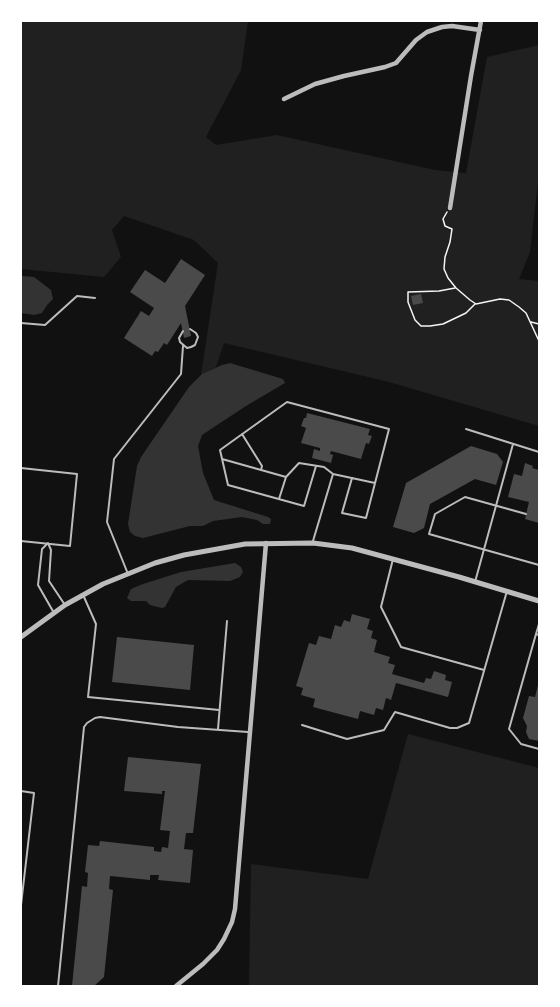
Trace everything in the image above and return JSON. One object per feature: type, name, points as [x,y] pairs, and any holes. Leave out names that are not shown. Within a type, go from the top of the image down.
[{"type":"street","points":[[450,208],[482,21]]},
{"type":"street","points":[[284,99],[315,84],[396,63],[416,40],[427,32],[452,26],[480,30]]},
{"type":"street","points":[[176,986],[217,950],[225,939],[235,909],[266,543]]},
{"type":"street","points":[[21,637],[83,594],[128,574],[183,555],[217,548],[266,543],[313,543],[352,548],[539,601]]},
{"type":"lane","points":[[21,323],[45,325],[77,296],[95,298]]},
{"type":"lane","points":[[183,346],[191,347],[197,341],[196,333],[190,329]]},
{"type":"lane","points":[[128,574],[107,522],[114,459],[181,374],[183,346],[179,338],[183,331]]},
{"type":"lane","points":[[316,466],[304,506],[228,485],[220,450],[287,402],[389,429],[366,518],[342,513],[352,478]]},
{"type":"lane","points":[[465,429],[539,452]]},
{"type":"lane","points":[[242,434],[262,466],[261,470]]},
{"type":"lane","points":[[475,582],[513,444]]},
{"type":"lane","points":[[222,459],[286,477]]},
{"type":"lane","points":[[279,499],[286,477],[299,463],[324,467],[333,474],[375,483]]},
{"type":"lane","points":[[21,468],[77,474],[70,546],[21,541]]},
{"type":"lane","points":[[313,543],[333,474]]},
{"type":"lane","points":[[526,514],[465,497],[435,514],[429,534],[539,565]]},
{"type":"lane","points":[[48,543],[51,550],[49,581],[65,605]]},
{"type":"lane","points":[[48,543],[42,549],[38,585],[54,614]]},
{"type":"lane","points":[[393,559],[381,607],[401,647],[484,670]]},
{"type":"lane","points":[[302,726],[347,739],[384,730],[395,712],[450,728],[463,727],[469,723],[507,591]]},
{"type":"lane","points":[[83,594],[96,624],[88,697],[219,710]]},
{"type":"lane","points":[[218,730],[227,621]]},
{"type":"lane","points":[[539,624],[509,729],[521,744],[539,749]]},
{"type":"lane","points":[[58,986],[84,727],[90,720],[100,717],[250,733]]},
{"type":"lane","points":[[21,791],[34,793],[21,905]]},
{"type":"path","points":[[450,208],[443,219],[445,226],[452,229],[444,257],[444,269],[456,288],[476,304]]},
{"type":"path","points":[[456,288],[408,292],[408,302],[415,320],[421,326],[443,324],[476,304],[500,299],[509,300],[526,313],[539,340]]},
{"type":"path","points":[[468,310],[470,300]]},
{"type":"path","points":[[531,322],[539,324]]},
{"type":"shaded area","points":[[21,21],[248,21],[241,70],[206,137],[216,145],[277,135],[435,170],[466,173],[487,57],[539,45],[539,173],[530,252],[519,279],[539,281],[539,426],[389,382],[224,343],[216,367],[201,375],[218,263],[194,240],[124,216],[112,230],[121,257],[104,277],[21,269]]},
{"type":"shaded area","points":[[21,276],[34,277],[51,290],[53,299],[42,313],[34,315],[21,313]]},
{"type":"shaded area","points":[[230,363],[283,379],[285,383],[202,435],[198,446],[203,473],[214,500],[268,517],[271,519],[270,524],[242,517],[213,521],[203,526],[190,526],[143,538],[135,536],[130,532],[128,524],[137,466],[141,457],[189,387],[202,374]]},
{"type":"shaded area","points":[[235,563],[241,567],[243,572],[240,577],[230,581],[188,580],[176,587],[165,607],[162,608],[150,605],[146,601],[131,601],[127,598],[131,589],[143,584],[181,572]]},
{"type":"shaded area","points":[[408,734],[539,768],[539,986],[249,986],[251,864],[368,879]]},
{"type":"building","points":[[181,259],[205,275],[185,306],[191,336],[184,338],[181,323],[167,345],[164,343],[152,356],[124,338],[141,311],[149,316],[154,308],[130,292],[145,270],[165,283]]},
{"type":"building","points":[[421,294],[423,303],[413,305],[411,296]]},
{"type":"building","points":[[307,413],[370,429],[368,435],[372,436],[369,444],[366,443],[361,459],[331,451],[330,454],[333,455],[331,463],[312,458],[314,449],[320,451],[320,448],[301,443],[306,428],[301,426]]},
{"type":"building","points":[[471,446],[497,454],[503,462],[496,485],[475,479],[430,504],[424,528],[414,533],[393,527],[406,483]]},
{"type":"building","points":[[525,463],[539,470],[539,523],[525,519],[529,502],[508,497],[514,474],[522,476]]},
{"type":"building","points":[[352,614],[370,619],[367,629],[373,631],[371,638],[377,640],[374,652],[390,657],[388,663],[395,665],[392,674],[424,683],[426,678],[431,679],[434,671],[446,675],[445,680],[452,682],[448,697],[396,683],[391,700],[386,698],[383,710],[376,708],[374,715],[360,711],[358,719],[313,707],[315,699],[301,695],[303,688],[296,686],[309,643],[316,645],[319,636],[331,639],[335,625],[341,627],[344,620],[350,622]]},
{"type":"building","points":[[117,637],[194,645],[190,690],[112,682]]},
{"type":"building","points":[[538,685],[539,741],[529,739],[523,718],[529,696],[535,697]]},
{"type":"building","points":[[128,757],[201,764],[193,833],[186,833],[184,849],[193,850],[190,883],[158,880],[159,875],[150,875],[150,880],[110,876],[109,889],[113,890],[104,977],[94,986],[72,986],[82,886],[87,887],[88,873],[85,872],[88,845],[99,846],[100,841],[154,847],[154,851],[161,852],[162,847],[168,848],[170,831],[160,830],[165,791],[162,791],[162,794],[124,791]]}]
